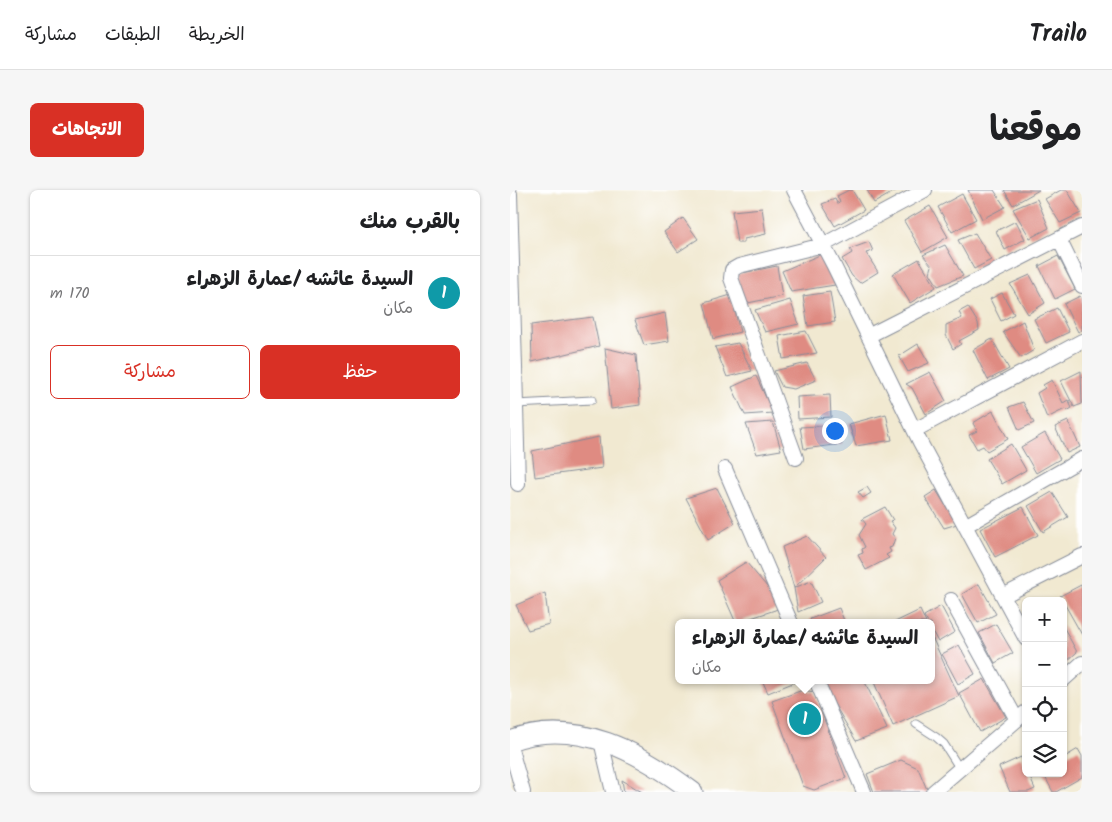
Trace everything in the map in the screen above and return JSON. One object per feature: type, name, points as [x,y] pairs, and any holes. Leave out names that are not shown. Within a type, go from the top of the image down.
[{"type":"main road","points":[[510,741],[533,735],[559,732],[586,736],[630,752],[650,762],[693,792]]},
{"type":"street","points":[[794,190],[915,430],[1022,632]]},
{"type":"street","points":[[796,458],[731,274],[739,266],[823,245],[925,190]]},
{"type":"street","points":[[510,194],[512,367],[516,404],[518,484]]},
{"type":"street","points":[[868,336],[1082,227]]},
{"type":"street","points":[[1059,239],[1082,286]]},
{"type":"street","points":[[915,430],[1082,341]]},
{"type":"street","points":[[965,526],[1082,459]]},
{"type":"street","points":[[725,469],[789,619]]},
{"type":"street","points":[[1003,596],[1082,556]]},
{"type":"street","points":[[933,792],[1021,716],[951,600]]},
{"type":"street","points":[[1067,676],[1082,663]]},
{"type":"street","points":[[818,684],[864,792]]},
{"type":"street","points":[[601,741],[614,792]]},
{"type":"street","points":[[510,746],[524,792]]},
{"type":"lane","points":[[516,404],[592,400]]},
{"type":"lane","points":[[916,724],[936,736],[960,769]]},
{"type":"building","points":[[852,190],[864,210],[835,226],[822,204],[835,199],[837,203],[840,202],[837,196]]},
{"type":"building","points":[[867,190],[897,190],[874,203]]},
{"type":"building","points":[[968,190],[994,190],[1005,207],[982,219]]},
{"type":"building","points":[[1004,190],[1039,190],[1013,205]]},
{"type":"building","points":[[1061,190],[1067,190],[1081,213],[1060,223],[1045,199]]},
{"type":"building","points":[[962,194],[976,219],[952,232],[938,207]]},
{"type":"building","points":[[1037,199],[1049,228],[1030,238],[1013,209]]},
{"type":"building","points":[[930,206],[948,237],[922,252],[904,221]]},
{"type":"building","points":[[762,208],[766,234],[744,239],[744,243],[737,243],[732,211]]},
{"type":"building","points":[[683,218],[698,239],[678,252],[664,232]]},
{"type":"building","points":[[1016,221],[1025,239],[1005,250],[996,231]]},
{"type":"building","points":[[975,233],[991,260],[974,269],[958,240]]},
{"type":"building","points":[[869,242],[873,251],[866,253],[878,272],[860,283],[852,276],[842,259],[852,253],[850,249]]},
{"type":"building","points":[[945,245],[963,276],[938,286],[930,273],[932,266],[923,255]]},
{"type":"building","points":[[822,254],[835,285],[791,292],[782,271]]},
{"type":"building","points":[[1058,256],[1075,289],[1055,299],[1039,266]]},
{"type":"building","points":[[919,259],[936,287],[910,303],[893,274]]},
{"type":"building","points":[[777,266],[782,296],[743,304],[737,274]]},
{"type":"building","points":[[1030,275],[1045,303],[1028,314],[1010,284]]},
{"type":"building","points":[[830,292],[835,322],[808,326],[803,296]]},
{"type":"building","points":[[1002,293],[1014,314],[1001,321],[990,299]]},
{"type":"building","points":[[731,295],[740,332],[713,339],[704,303]]},
{"type":"building","points":[[1080,296],[1082,300],[1082,330],[1078,332],[1064,304]]},
{"type":"building","points":[[790,300],[799,324],[765,332],[755,310]]},
{"type":"building","points":[[968,307],[978,323],[979,330],[959,341],[961,344],[953,349],[946,335],[946,325],[962,318],[959,312]]},
{"type":"building","points":[[1057,308],[1069,332],[1046,343],[1034,319]]},
{"type":"building","points":[[665,313],[669,341],[644,345],[635,320]]},
{"type":"building","points":[[593,317],[599,346],[532,362],[531,325]]},
{"type":"building","points":[[1023,321],[1034,350],[1021,358],[1003,332]]},
{"type":"building","points":[[806,331],[817,353],[783,359],[779,336]]},
{"type":"building","points":[[992,339],[1009,369],[988,380],[973,350]]},
{"type":"building","points":[[738,343],[752,371],[727,377],[715,347]]},
{"type":"building","points":[[918,344],[929,363],[908,372],[899,356]]},
{"type":"building","points":[[605,348],[636,355],[640,405],[611,409]]},
{"type":"building","points":[[807,363],[816,380],[794,389],[782,387],[774,371]]},
{"type":"building","points":[[1081,371],[1082,404],[1074,407],[1061,381]]},
{"type":"building","points":[[930,372],[946,401],[926,414],[912,388],[906,384]]},
{"type":"building","points":[[756,376],[773,413],[745,415],[732,387]]},
{"type":"building","points":[[1052,380],[1063,403],[1068,400],[1072,408],[1067,411],[1065,409],[1047,418],[1037,393],[1045,388],[1043,385]]},
{"type":"building","points":[[830,395],[831,417],[798,419],[797,397]]},
{"type":"building","points":[[1023,402],[1034,423],[1019,430],[1009,407]]},
{"type":"building","points":[[993,411],[1008,439],[987,451],[983,446],[977,449],[969,435],[977,431],[973,423]]},
{"type":"building","points":[[886,414],[892,440],[856,446],[849,424]]},
{"type":"building","points":[[1068,421],[1080,447],[1067,453],[1055,427]]},
{"type":"building","points":[[773,422],[781,450],[757,454],[746,424]]},
{"type":"building","points":[[839,425],[842,444],[804,449],[800,427]]},
{"type":"building","points":[[1045,433],[1060,459],[1036,473],[1021,447]]},
{"type":"building","points":[[599,437],[602,468],[535,477],[532,451]]},
{"type":"building","points":[[1011,444],[1026,470],[1002,484],[987,459]]},
{"type":"building","points":[[867,487],[871,493],[863,498],[858,492]]},
{"type":"building","points":[[717,488],[735,523],[708,540],[686,498]]},
{"type":"building","points":[[936,490],[957,524],[944,528],[925,497]]},
{"type":"building","points":[[1052,492],[1068,517],[1043,532],[1028,506]]},
{"type":"building","points":[[885,507],[893,520],[890,521],[895,528],[892,534],[895,538],[892,547],[889,548],[891,552],[886,555],[889,558],[866,570],[858,555],[863,553],[862,549],[865,547],[859,535],[866,524],[862,519]]},
{"type":"building","points":[[1023,507],[1038,535],[995,557],[980,529]]},
{"type":"building","points":[[807,536],[826,557],[794,588],[782,547]]},
{"type":"building","points":[[746,562],[784,607],[748,619],[734,619],[717,580]]},
{"type":"building","points":[[811,581],[821,602],[798,612],[794,588]]},
{"type":"building","points":[[979,584],[996,614],[978,623],[962,594]]},
{"type":"building","points":[[1082,586],[1082,635],[1067,608],[1067,597],[1060,596]]},
{"type":"building","points":[[545,593],[549,624],[528,630],[516,605]]},
{"type":"building","points":[[941,606],[955,632],[938,642],[935,636],[935,619],[926,619],[924,616]]},
{"type":"building","points":[[839,608],[843,619],[810,619]]},
{"type":"building","points":[[920,610],[924,619],[901,619]]},
{"type":"building","points":[[996,624],[1013,653],[995,663],[979,633]]},
{"type":"building","points":[[1067,633],[1077,652],[1067,661]]},
{"type":"building","points":[[935,644],[959,696],[893,726],[875,684],[935,684]]},
{"type":"building","points":[[959,645],[975,674],[958,684],[942,654]]},
{"type":"building","points":[[984,679],[1006,717],[980,732],[959,693]]},
{"type":"building","points":[[764,684],[790,684],[768,693]]},
{"type":"building","points":[[823,684],[866,684],[887,729],[856,741]]},
{"type":"building","points":[[803,690],[814,692],[846,778],[814,790],[803,786],[772,701]]},
{"type":"building","points":[[1078,749],[1082,756],[1082,777],[1053,792],[1045,777],[1067,777],[1067,756]]},
{"type":"building","points":[[1021,757],[1022,777],[1030,777],[1035,789],[1028,792],[1010,792],[999,767]]},
{"type":"building","points":[[901,760],[918,768],[928,792],[874,792],[867,774]]},
{"type":"building","points":[[622,780],[642,792],[624,792]]},
{"type":"place","name":"السيدة عائشه /عمارة الزهراء","points":[[805,719]]}]
